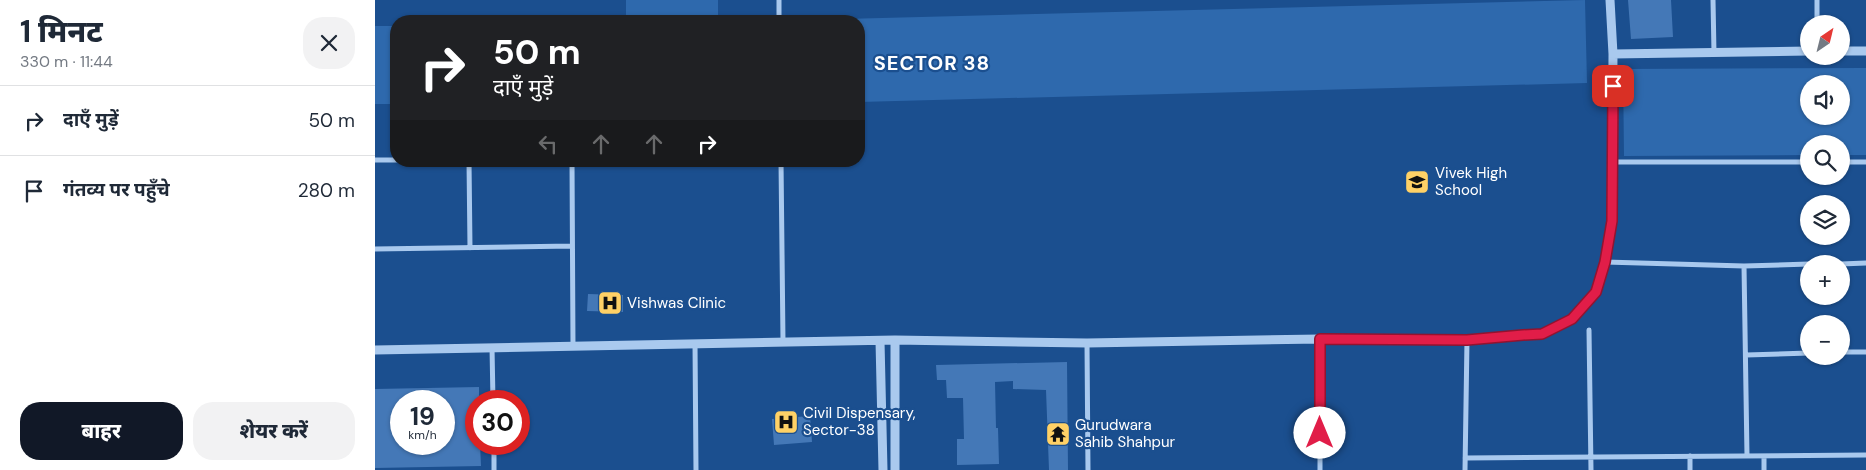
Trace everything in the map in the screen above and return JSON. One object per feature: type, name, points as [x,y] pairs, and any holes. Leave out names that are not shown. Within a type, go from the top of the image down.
[{"type":"street","points":[[779,0],[779,15]]},
{"type":"street","points":[[375,350],[783,341],[895,340],[1087,343],[1320,339],[1467,340],[1542,334],[1572,319],[1596,292],[1605,262],[1612,221],[1613,54],[1610,0]]},
{"type":"street","points":[[1713,0],[1714,52]]},
{"type":"street","points":[[1817,0],[1817,15]]},
{"type":"street","points":[[1850,51],[1866,50]]},
{"type":"street","points":[[1613,54],[1800,51]]},
{"type":"street","points":[[375,160],[390,160]]},
{"type":"street","points":[[1612,162],[1800,162]]},
{"type":"street","points":[[1850,162],[1866,162]]},
{"type":"street","points":[[469,167],[470,248]]},
{"type":"street","points":[[572,167],[573,346]]},
{"type":"street","points":[[781,167],[783,341]]},
{"type":"street","points":[[375,249],[572,246]]},
{"type":"street","points":[[1605,262],[1744,266],[1800,264]]},
{"type":"street","points":[[1850,264],[1866,263]]},
{"type":"street","points":[[1744,266],[1747,456]]},
{"type":"street","points":[[1589,330],[1591,470]]},
{"type":"street","points":[[1320,339],[1320,470]]},
{"type":"street","points":[[895,340],[895,470]]},
{"type":"street","points":[[1465,470],[1467,340]]},
{"type":"street","points":[[880,341],[883,470]]},
{"type":"street","points":[[695,343],[696,470]]},
{"type":"street","points":[[1087,343],[1088,470]]},
{"type":"street","points":[[492,347],[493,390]]},
{"type":"street","points":[[1850,352],[1866,352]]},
{"type":"street","points":[[1746,355],[1800,353]]},
{"type":"street","points":[[494,455],[494,470]]},
{"type":"street","points":[[1465,458],[1866,455]]},
{"type":"street","points":[[1690,456],[1690,470]]},
{"type":"street","points":[[1764,456],[1765,470]]},
{"type":"shaded area","points":[[626,0],[718,0],[718,15],[626,15]]},
{"type":"shaded area","points":[[1585,0],[1587,83],[865,102],[865,18]]},
{"type":"shaded area","points":[[375,26],[390,26],[390,104],[375,104]]},
{"type":"shaded area","points":[[1866,68],[1866,155],[1850,155],[1850,135],[1800,135],[1800,155],[1624,156],[1623,69]]},
{"type":"building","points":[[1628,0],[1671,0],[1673,37],[1631,39]]},
{"type":"building","points":[[588,294],[623,295],[623,312],[587,311]]},
{"type":"building","name":"Gurudwara Sahib Shahpur","points":[[1067,362],[1068,470],[1049,470],[1046,390],[1013,389],[1013,381],[995,382],[999,464],[957,465],[957,439],[964,439],[963,398],[947,398],[946,380],[937,380],[936,365]]},
{"type":"building","points":[[479,387],[479,390],[465,390],[465,455],[480,455],[481,466],[375,468],[375,389]]},
{"type":"building","points":[[810,416],[812,442],[774,445],[772,419]]},
{"type":"place","name":"Vivek High School","points":[[1417,182]]},
{"type":"place","name":"Vishwas Clinic","points":[[610,303]]},
{"type":"place","name":"Civil Dispensary, Sector-38","points":[[786,422]]},
{"type":"place","name":"Gurudwara Sahib Shahpur","points":[[1058,434]]},
{"type":"district","name":"SECTOR 38","points":[[932,63]]},
{"type":"route","points":[[1320,433],[1320,339],[1467,340],[1542,334],[1572,319],[1596,292],[1605,262],[1612,221],[1613,86]]}]
